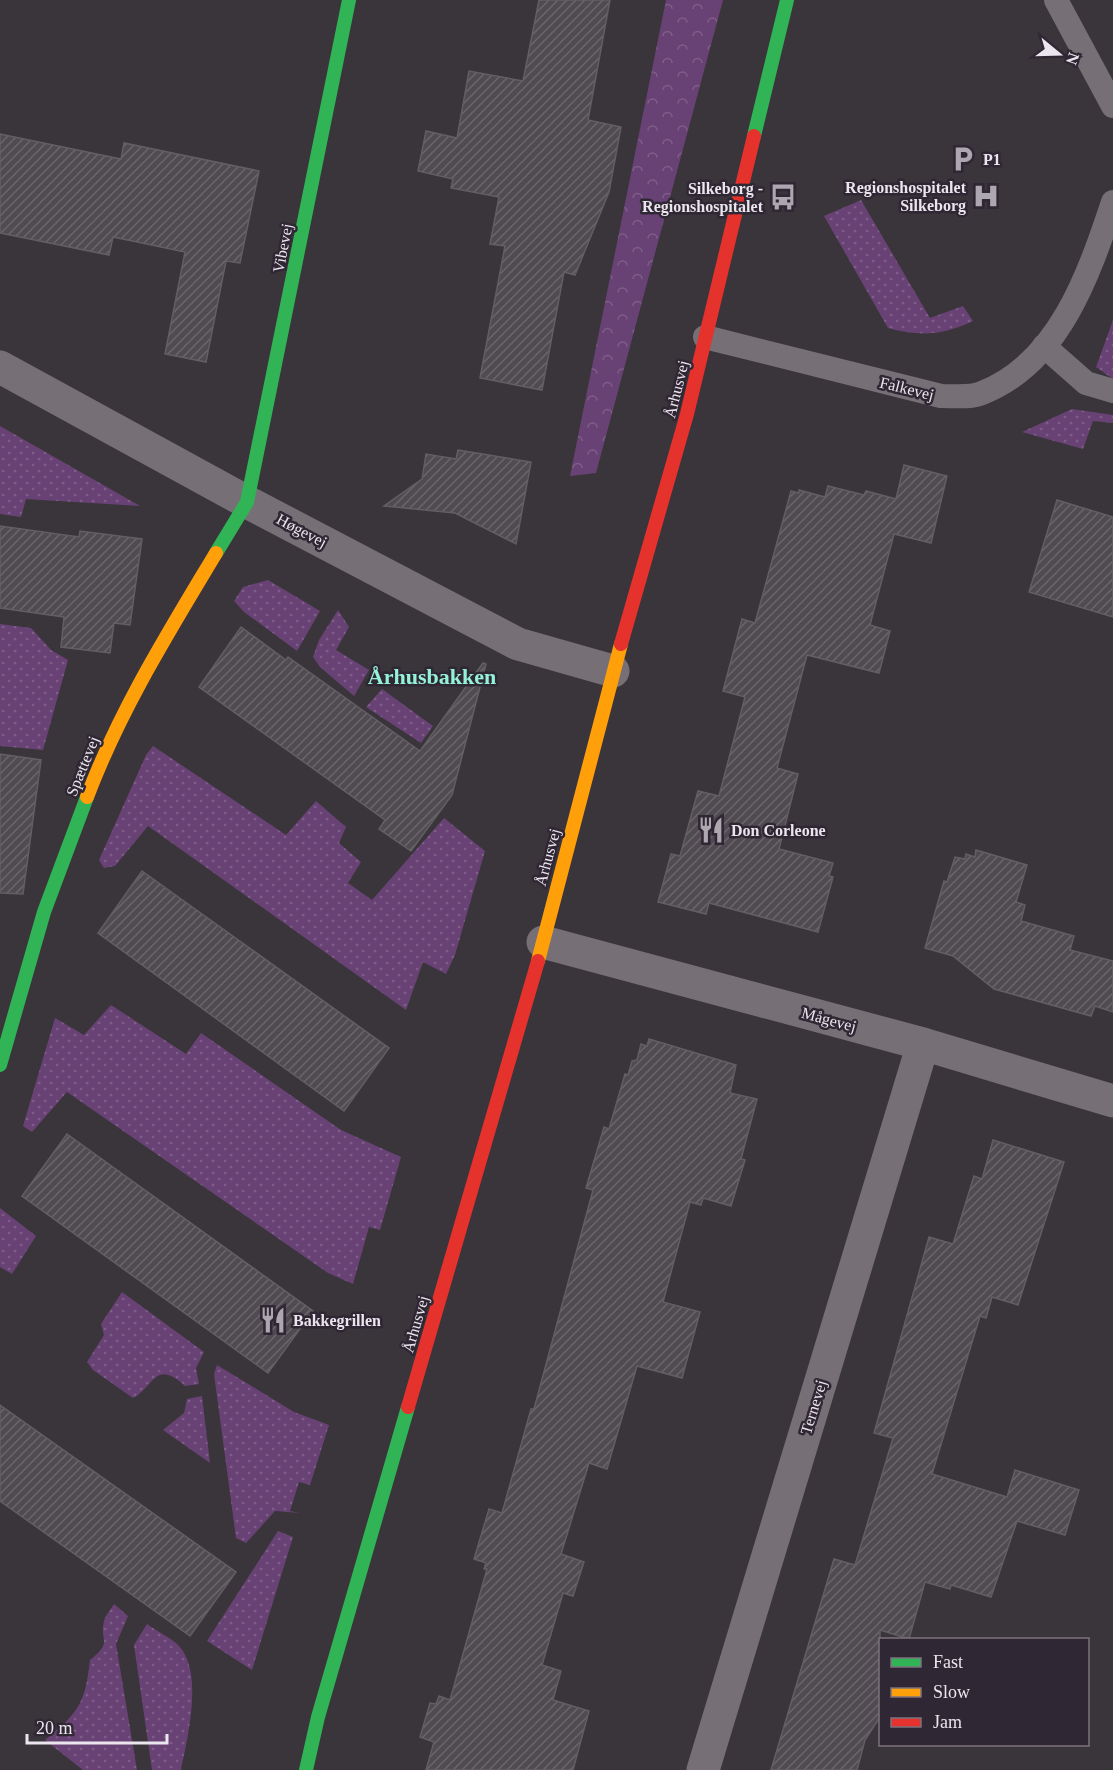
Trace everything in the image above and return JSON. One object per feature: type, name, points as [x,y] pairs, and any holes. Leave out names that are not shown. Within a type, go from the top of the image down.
[{"type":"street","name":"Vibevej","points":[[247,502],[349,0]]},
{"type":"street","name":"Århusvej","points":[[306,1770],[318,1717],[543,942],[613,671],[687,414],[787,0]]},
{"type":"street","name":"Høgevej","points":[[0,367],[247,502],[518,644],[613,671]]},
{"type":"street","name":"Spættevej","points":[[0,1065],[44,912],[104,752],[145,671],[247,502]]},
{"type":"street","name":"Mågevej","points":[[543,942],[923,1044],[1113,1101]]},
{"type":"street","name":"Ternevej","points":[[703,1770],[923,1044]]},
{"type":"street","name":"Århusvej","points":[[298,1770],[318,1717]]},
{"type":"lane","points":[[1060,8],[1113,106]]},
{"type":"lane","name":"Falkevej","points":[[705,337],[941,396],[981,394],[1018,374],[1044,346],[1067,315],[1093,259],[1113,202]]},
{"type":"lane","points":[[1044,346],[1086,383],[1113,391]]},
{"type":"green space","points":[[666,0],[723,0],[596,473],[570,476]]},
{"type":"green space","points":[[861,200],[930,318],[963,306],[973,321],[942,332],[932,333],[911,333],[888,328],[824,216]]},
{"type":"green space","points":[[1113,320],[1113,379],[1096,367]]},
{"type":"green space","points":[[1072,409],[1113,415],[1113,423],[1093,421],[1083,449],[1022,432]]},
{"type":"green space","points":[[0,426],[140,506],[26,499],[21,517],[0,514]]},
{"type":"green space","points":[[268,580],[320,611],[297,651],[244,612],[234,601],[243,587]]},
{"type":"green space","points":[[338,610],[349,627],[336,650],[369,670],[354,696],[320,667],[313,657],[319,640]]},
{"type":"green space","points":[[0,624],[31,628],[51,650],[68,660],[43,750],[0,746]]},
{"type":"green space","points":[[382,689],[433,726],[421,743],[366,707]]},
{"type":"green space","points":[[153,746],[286,835],[316,801],[346,827],[339,843],[361,862],[348,883],[372,900],[444,818],[485,851],[455,955],[446,974],[423,962],[406,1010],[148,826],[115,866],[104,868],[99,860],[146,755]]},
{"type":"green space","points":[[111,1005],[186,1054],[201,1033],[341,1130],[401,1157],[380,1230],[369,1227],[353,1284],[328,1273],[67,1092],[32,1132],[23,1126],[55,1018],[84,1035]]},
{"type":"green space","points":[[0,1208],[36,1236],[12,1274],[0,1267]]},
{"type":"green space","points":[[122,1292],[204,1352],[196,1368],[199,1384],[185,1386],[175,1378],[161,1375],[133,1398],[93,1370],[87,1362],[104,1335],[101,1324]]},
{"type":"green space","points":[[217,1365],[294,1412],[329,1425],[310,1485],[299,1482],[290,1511],[300,1513],[275,1511],[246,1543],[236,1538],[214,1374]]},
{"type":"green space","points":[[202,1396],[210,1463],[163,1430],[184,1413],[187,1399]]},
{"type":"green space","points":[[278,1531],[293,1537],[252,1670],[207,1641]]},
{"type":"green space","points":[[114,1604],[128,1616],[116,1644],[137,1770],[83,1770],[45,1740],[66,1722],[83,1697],[90,1660],[104,1645],[104,1621]]},
{"type":"green space","points":[[147,1624],[178,1645],[186,1656],[190,1671],[192,1705],[181,1770],[152,1770],[134,1645]]},
{"type":"building","points":[[539,0],[610,0],[588,120],[621,127],[609,192],[575,275],[564,272],[542,390],[480,378],[505,246],[490,244],[499,197],[451,188],[453,179],[418,171],[426,131],[457,138],[469,71],[523,81]]},
{"type":"building","points":[[0,134],[121,159],[124,143],[259,171],[240,263],[226,261],[206,362],[165,354],[185,252],[113,237],[109,255],[0,233]]},
{"type":"building","points":[[458,450],[531,462],[516,544],[455,513],[384,506],[422,479],[426,454],[456,459]]},
{"type":"building","points":[[904,465],[947,476],[931,543],[894,534],[870,625],[890,631],[879,673],[807,655],[777,768],[798,774],[779,849],[833,863],[829,876],[833,877],[818,932],[709,903],[706,914],[658,902],[671,854],[680,856],[698,791],[719,796],[745,697],[723,691],[742,619],[755,623],[791,491],[799,493],[799,490],[825,497],[828,486],[864,495],[866,491],[896,499]]},
{"type":"building","points":[[1057,500],[1113,517],[1113,617],[1029,592]]},
{"type":"building","points":[[0,526],[79,537],[80,531],[142,539],[130,625],[114,623],[110,653],[61,647],[64,617],[0,608]]},
{"type":"building","points":[[241,627],[286,660],[288,657],[420,751],[483,663],[486,664],[452,795],[411,851],[379,829],[385,820],[199,687]]},
{"type":"building","points":[[0,754],[41,760],[23,894],[0,893]]},
{"type":"building","points":[[976,850],[1027,865],[1016,902],[1025,905],[1021,921],[1074,936],[1070,950],[1113,961],[1113,1012],[1095,1006],[1091,1016],[994,989],[953,956],[925,948],[944,881],[947,882],[955,857],[965,859],[966,854],[975,857]]},
{"type":"building","points":[[142,871],[389,1048],[344,1111],[98,933]]},
{"type":"building","points":[[649,1039],[736,1065],[730,1093],[757,1099],[741,1159],[745,1160],[731,1206],[703,1198],[701,1205],[690,1202],[663,1302],[700,1312],[682,1378],[637,1366],[607,1469],[589,1463],[561,1554],[584,1562],[573,1596],[563,1593],[542,1665],[561,1671],[553,1700],[589,1711],[573,1770],[426,1770],[434,1742],[420,1737],[430,1703],[436,1704],[439,1696],[450,1700],[487,1569],[484,1569],[486,1563],[474,1559],[489,1509],[502,1513],[531,1409],[534,1409],[593,1190],[586,1188],[604,1127],[609,1129],[625,1074],[628,1075],[632,1061],[637,1060],[641,1044],[647,1046]]},
{"type":"building","points":[[67,1134],[313,1311],[268,1373],[22,1196]]},
{"type":"building","points":[[993,1140],[1064,1162],[1018,1305],[992,1297],[986,1318],[980,1316],[932,1474],[1007,1497],[1015,1470],[1079,1490],[1065,1535],[1017,1521],[991,1597],[951,1585],[950,1589],[925,1582],[909,1638],[880,1630],[879,1719],[865,1740],[857,1770],[771,1770],[834,1559],[855,1565],[893,1438],[874,1433],[929,1237],[953,1244],[974,1176],[982,1179]]},
{"type":"building","points":[[0,1405],[236,1572],[190,1636],[0,1501]]},
{"type":"traffic: fast","points":[[216,553],[247,502],[349,0]]},
{"type":"traffic: fast","points":[[754,136],[787,0]]},
{"type":"traffic: fast","points":[[0,1065],[44,912],[87,797]]},
{"type":"traffic: fast","points":[[306,1770],[318,1717],[408,1407]]},
{"type":"traffic: slow","points":[[87,797],[114,733],[163,642],[216,553]]},
{"type":"traffic: slow","points":[[538,961],[621,644]]},
{"type":"traffic: jam","points":[[621,644],[687,414],[754,136]]},
{"type":"traffic: jam","points":[[408,1407],[538,961]]},
{"type":"place","name":"P1","points":[[963,159]]},
{"type":"place","name":"Regionshospitalet Silkeborg","points":[[986,196]]},
{"type":"place","name":"Silkeborg - Regionshospitalet","points":[[783,197]]},
{"type":"place","name":"Don Corleone","points":[[711,830]]},
{"type":"place","name":"Bakkegrillen","points":[[273,1320]]},
{"type":"district","name":"Århusbakken","points":[[432,676]]}]
